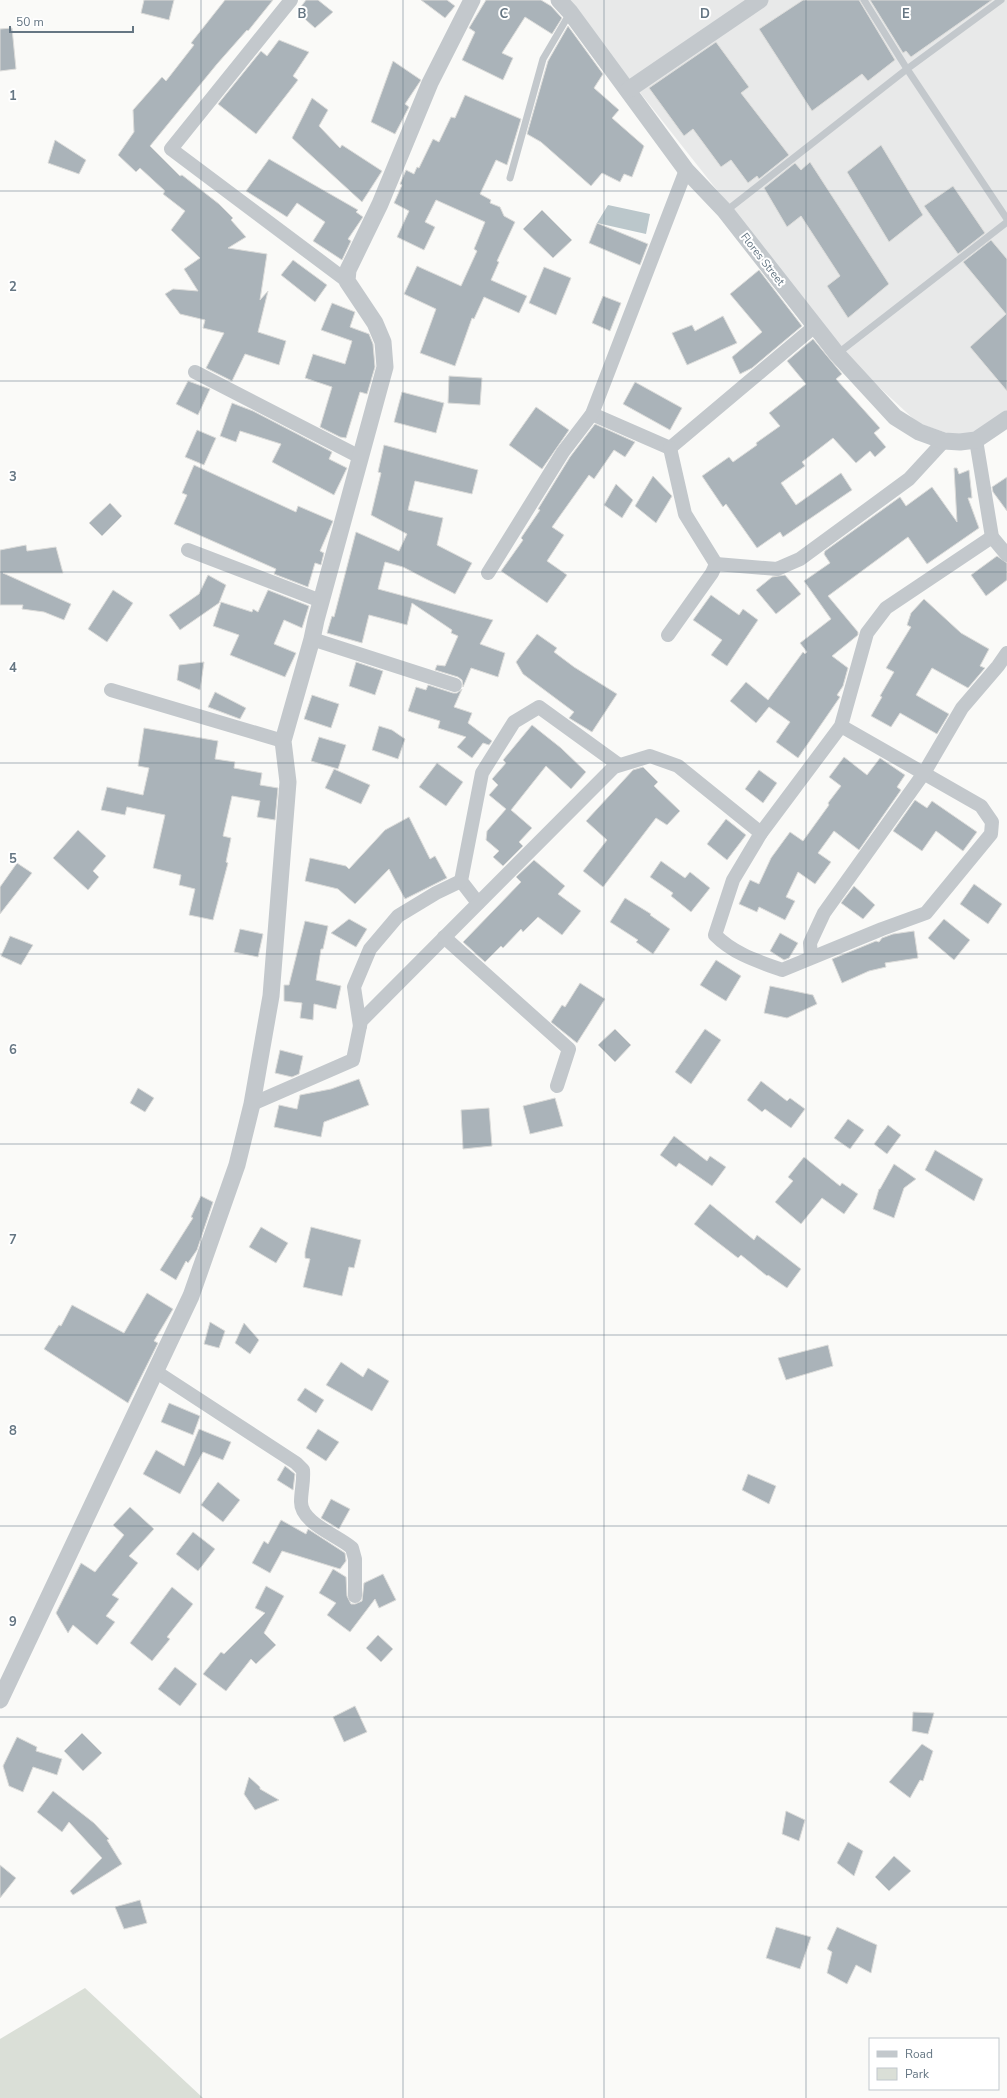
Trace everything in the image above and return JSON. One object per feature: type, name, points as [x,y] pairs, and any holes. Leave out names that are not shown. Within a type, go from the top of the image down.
[{"type":"street","points":[[0,1700],[191,1296],[237,1165],[252,1104],[272,988],[288,782],[283,741],[385,367],[383,342],[376,323],[347,281],[171,149],[291,0]]},
{"type":"street","points":[[347,281],[348,270],[380,204],[430,83],[472,0]]},
{"type":"street","points":[[628,90],[760,0]]},
{"type":"street","name":"Flores Street","points":[[564,6],[628,90],[686,170],[725,211],[837,354],[895,417],[919,432],[944,441],[960,442],[976,440],[1007,419]]},
{"type":"street","points":[[488,573],[563,452],[592,414],[686,170]]},
{"type":"street","points":[[670,448],[815,326]]},
{"type":"street","points":[[195,372],[360,457]]},
{"type":"street","points":[[592,414],[670,448]]},
{"type":"street","points":[[976,440],[992,537],[1007,555]]},
{"type":"street","points":[[716,564],[777,569],[800,559],[909,479],[944,441]]},
{"type":"street","points":[[670,448],[685,514],[716,564]]},
{"type":"street","points":[[841,726],[981,806],[992,822],[992,834],[926,913],[782,970],[747,958],[726,946],[715,934],[733,880],[761,833],[841,726],[867,633],[886,608],[992,537]]},
{"type":"street","points":[[188,550],[321,601]]},
{"type":"street","points":[[668,635],[712,573],[716,564]]},
{"type":"street","points":[[312,639],[456,685]]},
{"type":"street","points":[[811,958],[810,943],[824,913],[924,773],[962,708],[998,666],[1007,653]]},
{"type":"street","points":[[111,690],[283,741]]},
{"type":"street","points":[[478,902],[461,881],[482,773],[514,722],[539,707],[619,765]]},
{"type":"street","points":[[252,1104],[353,1060],[361,1021],[614,767],[650,756],[678,766],[761,833]]},
{"type":"street","points":[[360,1026],[354,987],[370,949],[398,916],[436,893],[461,881]]},
{"type":"street","points":[[444,937],[569,1049],[557,1086]]},
{"type":"street","points":[[155,1371],[296,1463],[303,1470],[301,1502],[303,1513],[310,1521],[352,1548],[355,1559],[355,1596]]},
{"type":"lane","points":[[864,0],[907,69],[1007,219]]},
{"type":"lane","points":[[725,211],[907,69],[1001,0]]},
{"type":"lane","points":[[510,178],[543,59],[564,6]]},
{"type":"lane","points":[[837,354],[1007,222]]},
{"type":"shaded area","points":[[567,0],[1007,0],[1007,412],[964,439],[918,423],[854,364]]},
{"type":"shaded area","points":[[608,205],[650,214],[646,234],[597,223]]},
{"type":"green space","points":[[85,1988],[203,2098],[0,2098],[0,2039]]},
{"type":"building","points":[[144,0],[174,0],[169,20],[141,13]]},
{"type":"building","points":[[225,0],[273,0],[248,31],[247,30],[217,64],[150,146],[180,176],[182,175],[219,204],[233,218],[231,220],[246,237],[228,248],[267,254],[260,300],[268,291],[258,332],[286,341],[279,365],[245,354],[232,381],[206,368],[224,333],[203,328],[205,320],[180,314],[165,294],[173,289],[198,291],[184,269],[200,258],[171,230],[185,211],[163,194],[165,191],[140,168],[136,172],[118,155],[134,132],[133,110],[162,77],[166,81],[194,45],[191,43]]},
{"type":"building","points":[[306,0],[318,0],[333,12],[315,28],[297,12]]},
{"type":"building","points":[[421,0],[447,0],[455,6],[445,18]]},
{"type":"building","points":[[486,0],[541,0],[551,6],[562,18],[552,34],[525,17],[502,53],[513,58],[503,80],[462,60],[475,32],[469,28]]},
{"type":"building","points":[[803,0],[859,0],[895,60],[868,81],[862,74],[812,111],[759,29]]},
{"type":"building","points":[[870,0],[992,0],[911,57],[906,51],[903,53]]},
{"type":"building","points":[[568,26],[603,74],[594,88],[619,110],[612,118],[644,146],[632,177],[624,174],[620,182],[602,173],[591,186],[541,142],[527,134],[548,61]]},
{"type":"building","points":[[12,28],[16,69],[0,71],[0,29]]},
{"type":"building","points":[[279,40],[309,52],[293,76],[298,80],[256,134],[218,104],[261,51],[267,56]]},
{"type":"building","points":[[716,42],[749,87],[741,93],[789,155],[759,179],[757,176],[748,183],[731,160],[721,167],[693,129],[684,136],[649,88]]},
{"type":"building","points":[[393,61],[421,80],[405,104],[409,107],[395,134],[371,122]]},
{"type":"building","points":[[465,95],[521,119],[507,165],[496,160],[480,194],[491,200],[490,203],[500,207],[504,216],[515,222],[497,261],[499,262],[491,280],[527,296],[519,313],[484,297],[474,319],[472,318],[455,366],[420,353],[436,309],[404,294],[417,266],[461,286],[477,251],[474,249],[485,222],[436,200],[425,222],[435,227],[424,250],[397,237],[409,211],[394,203],[402,185],[400,184],[406,170],[414,174],[417,167],[419,168],[433,139],[439,142],[451,117],[455,118]]},
{"type":"building","points":[[312,98],[328,110],[319,126],[340,148],[342,145],[382,171],[362,202],[292,138]]},
{"type":"building","points":[[55,140],[86,160],[79,174],[48,163]]},
{"type":"building","points":[[881,145],[923,215],[889,242],[847,172]]},
{"type":"building","points":[[269,159],[358,210],[356,212],[363,217],[348,239],[351,241],[342,260],[313,241],[325,222],[297,203],[287,217],[246,191]]},
{"type":"building","points":[[810,162],[889,284],[848,318],[827,286],[840,276],[801,216],[787,227],[764,188],[795,163],[801,170]]},
{"type":"building","points":[[953,186],[985,233],[958,254],[924,206]]},
{"type":"building","points":[[542,210],[572,240],[553,258],[523,229]]},
{"type":"building","points":[[597,223],[648,244],[640,265],[589,243]]},
{"type":"building","points":[[991,240],[1007,259],[1007,391],[970,347],[1006,314],[963,262]]},
{"type":"building","points":[[293,260],[327,285],[315,302],[281,275]]},
{"type":"building","points":[[544,267],[571,278],[556,315],[529,303]]},
{"type":"building","points":[[759,270],[802,326],[752,368],[740,374],[732,357],[762,332],[730,294]]},
{"type":"building","points":[[603,296],[621,303],[610,331],[592,323]]},
{"type":"building","points":[[332,303],[355,312],[350,327],[369,334],[373,344],[375,367],[367,394],[360,392],[346,438],[340,437],[320,427],[332,387],[305,378],[313,354],[345,364],[352,341],[321,330]]},
{"type":"building","points":[[723,316],[737,343],[687,365],[672,333],[692,325],[695,331]]},
{"type":"building","points":[[813,339],[842,374],[836,379],[880,428],[874,433],[886,447],[875,457],[870,451],[856,463],[833,438],[802,462],[805,466],[781,483],[796,505],[841,473],[852,490],[783,537],[780,532],[757,548],[726,504],[723,507],[702,476],[729,457],[733,462],[780,426],[769,413],[806,384],[787,361]]},
{"type":"building","points":[[449,376],[482,378],[480,405],[448,403]]},
{"type":"building","points":[[188,381],[210,389],[198,415],[176,404]]},
{"type":"building","points":[[635,382],[682,408],[670,430],[623,404]]},
{"type":"building","points":[[402,392],[444,403],[436,433],[394,422]]},
{"type":"building","points":[[232,403],[253,411],[332,452],[329,459],[347,468],[334,495],[272,462],[281,444],[240,431],[236,442],[220,436]]},
{"type":"building","points":[[536,407],[569,430],[542,469],[509,445]]},
{"type":"building","points":[[595,424],[635,442],[625,457],[614,450],[594,479],[589,475],[552,527],[564,535],[547,561],[567,575],[547,603],[501,571],[523,540],[521,538],[540,510],[538,509],[570,457]]},
{"type":"building","points":[[197,430],[216,438],[204,465],[185,457]]},
{"type":"building","points":[[384,445],[478,470],[472,494],[415,481],[408,510],[443,518],[437,545],[472,563],[455,594],[403,567],[385,562],[378,589],[493,620],[480,644],[505,653],[498,677],[471,668],[463,687],[462,680],[458,677],[435,670],[437,665],[445,666],[458,636],[451,633],[452,630],[412,603],[407,625],[369,615],[362,643],[327,633],[332,616],[334,617],[356,532],[399,551],[407,534],[371,515],[381,473],[378,472]]},
{"type":"building","points":[[194,465],[296,512],[298,506],[333,521],[320,551],[324,553],[321,565],[315,563],[308,587],[274,574],[276,569],[174,524],[187,495],[182,493]]},
{"type":"building","points":[[954,468],[957,468],[959,474],[969,470],[972,498],[968,498],[979,528],[927,564],[908,537],[828,596],[858,632],[858,635],[832,656],[848,668],[843,686],[837,695],[840,697],[798,758],[776,742],[790,722],[769,707],[756,723],[730,701],[746,682],[768,700],[803,652],[805,654],[807,652],[800,643],[831,619],[804,581],[830,563],[824,554],[825,551],[900,497],[906,506],[932,487],[957,522]]},
{"type":"building","points":[[653,476],[672,496],[656,523],[635,506]]},
{"type":"building","points":[[1007,477],[1007,511],[993,492],[992,487]]},
{"type":"building","points":[[616,484],[633,500],[622,518],[604,505]]},
{"type":"building","points":[[110,503],[122,516],[102,536],[89,523]]},
{"type":"building","points":[[26,545],[27,551],[56,547],[63,573],[3,573],[71,604],[64,620],[44,612],[22,609],[23,605],[0,605],[0,550]]},
{"type":"building","points":[[997,556],[1007,563],[1007,580],[986,596],[971,575]]},
{"type":"building","points":[[208,575],[226,585],[219,603],[180,630],[169,615],[199,594]]},
{"type":"building","points":[[785,575],[801,594],[776,614],[756,590],[772,577]]},
{"type":"building","points":[[113,590],[133,603],[107,642],[88,629]]},
{"type":"building","points":[[268,590],[309,606],[302,628],[284,620],[274,644],[296,653],[285,677],[230,655],[239,635],[213,626],[221,602],[252,612],[253,609],[258,612]]},
{"type":"building","points":[[711,595],[739,615],[743,609],[758,620],[727,666],[711,655],[722,640],[693,620]]},
{"type":"building","points":[[924,599],[961,633],[989,649],[980,666],[985,668],[968,688],[932,668],[916,695],[949,714],[937,734],[900,713],[891,727],[871,716],[882,697],[880,696],[894,672],[886,668],[911,627],[907,625],[911,613]]},
{"type":"building","points":[[537,634],[557,648],[554,652],[574,667],[617,694],[592,732],[569,718],[574,712],[523,674],[516,662]]},
{"type":"building","points":[[204,662],[200,690],[177,680],[179,665]]},
{"type":"building","points":[[356,662],[383,671],[375,695],[349,686]]},
{"type":"building","points":[[428,685],[453,693],[457,693],[462,689],[454,707],[472,713],[468,723],[492,741],[489,745],[483,743],[472,758],[457,747],[466,737],[438,728],[440,721],[408,711],[416,687],[426,690]]},
{"type":"building","points":[[215,692],[246,708],[240,719],[208,707]]},
{"type":"building","points":[[312,695],[339,704],[331,728],[304,719]]},
{"type":"building","points":[[532,725],[561,748],[586,772],[571,789],[546,766],[511,810],[532,828],[519,842],[523,846],[503,866],[493,857],[499,851],[486,840],[487,831],[506,809],[489,795],[498,785],[492,779],[506,763],[503,760]]},
{"type":"building","points":[[379,726],[392,730],[405,739],[398,759],[372,750]]},
{"type":"building","points":[[144,728],[218,741],[215,759],[235,762],[234,768],[262,773],[260,785],[278,788],[275,820],[257,817],[260,801],[232,796],[223,836],[231,838],[226,862],[228,863],[213,920],[189,915],[195,889],[179,885],[181,875],[153,868],[165,815],[127,807],[125,815],[101,810],[107,787],[143,795],[149,768],[138,766]]},
{"type":"building","points":[[319,737],[346,745],[338,769],[311,761]]},
{"type":"building","points":[[844,757],[867,775],[880,758],[905,775],[897,787],[901,790],[859,850],[834,831],[818,853],[831,862],[815,884],[798,872],[786,897],[795,901],[785,920],[759,907],[757,912],[739,904],[750,880],[759,884],[771,858],[790,832],[803,841],[829,805],[828,803],[841,786],[829,777]]},
{"type":"building","points":[[437,763],[463,782],[446,806],[419,787]]},
{"type":"building","points":[[643,767],[658,782],[654,786],[680,811],[667,825],[656,818],[603,887],[583,871],[607,840],[586,821],[633,770]]},
{"type":"building","points":[[334,769],[370,785],[361,804],[325,788]]},
{"type":"building","points":[[759,770],[777,783],[763,803],[745,789]]},
{"type":"building","points":[[915,800],[927,808],[932,801],[977,832],[963,851],[936,831],[922,851],[893,831]]},
{"type":"building","points":[[409,817],[430,859],[435,856],[447,878],[405,899],[389,869],[355,904],[338,889],[305,881],[310,858],[346,866],[349,869],[385,830]]},
{"type":"building","points":[[726,819],[746,835],[727,860],[707,844]]},
{"type":"building","points":[[78,830],[106,856],[93,871],[99,877],[88,890],[53,858]]},
{"type":"building","points":[[534,860],[565,886],[558,894],[581,911],[562,935],[538,917],[523,932],[521,929],[503,948],[501,946],[485,962],[463,942],[521,882],[516,877]]},
{"type":"building","points":[[661,861],[685,878],[690,872],[710,888],[691,912],[671,896],[673,893],[650,877]]},
{"type":"building","points":[[17,863],[32,873],[0,914],[0,887]]},
{"type":"building","points":[[974,884],[1002,904],[988,924],[960,904]]},
{"type":"building","points":[[854,886],[875,905],[863,919],[841,903]]},
{"type":"building","points":[[625,898],[651,914],[650,915],[670,929],[653,954],[636,942],[638,940],[610,922]]},
{"type":"building","points":[[349,919],[367,929],[356,947],[331,933]]},
{"type":"building","points":[[944,919],[970,940],[954,960],[928,938]]},
{"type":"building","points":[[305,921],[328,926],[323,949],[321,949],[316,980],[341,986],[336,1009],[314,1004],[313,1020],[300,1018],[302,1003],[284,1001],[284,985],[289,985]]},
{"type":"building","points":[[240,929],[263,934],[258,957],[234,952]]},
{"type":"building","points":[[914,931],[918,958],[885,963],[886,967],[869,971],[842,983],[832,959],[876,941],[879,942],[882,938],[893,934]]},
{"type":"building","points":[[780,933],[798,943],[789,958],[784,960],[770,951]]},
{"type":"building","points":[[10,936],[33,945],[21,965],[1,956]]},
{"type":"building","points":[[716,960],[741,976],[726,1001],[700,985]]},
{"type":"building","points":[[580,983],[605,999],[577,1043],[551,1022],[562,1005],[565,1007]]},
{"type":"building","points":[[770,986],[813,995],[817,1004],[787,1018],[764,1013]]},
{"type":"building","points":[[615,1029],[631,1045],[615,1062],[598,1045]]},
{"type":"building","points":[[705,1029],[721,1040],[691,1084],[675,1072]]},
{"type":"building","points":[[280,1050],[303,1056],[299,1074],[292,1077],[275,1073]]},
{"type":"building","points":[[359,1079],[369,1105],[324,1122],[321,1137],[274,1127],[279,1105],[297,1109],[300,1095],[331,1089]]},
{"type":"building","points":[[761,1081],[787,1101],[790,1098],[805,1109],[791,1128],[765,1109],[762,1112],[747,1100]]},
{"type":"building","points":[[138,1088],[154,1098],[145,1112],[130,1103]]},
{"type":"building","points":[[555,1098],[563,1126],[530,1134],[523,1106]]},
{"type":"building","points":[[489,1108],[492,1146],[463,1149],[461,1110]]},
{"type":"building","points":[[848,1119],[864,1130],[850,1149],[834,1138]]},
{"type":"building","points":[[888,1125],[901,1135],[887,1154],[874,1144]]},
{"type":"building","points":[[674,1136],[707,1161],[710,1156],[726,1167],[712,1186],[679,1163],[676,1167],[660,1155]]},
{"type":"building","points":[[935,1150],[983,1179],[974,1201],[925,1170]]},
{"type":"building","points":[[804,1157],[840,1186],[842,1183],[858,1194],[844,1214],[822,1198],[801,1224],[775,1202],[793,1181],[788,1177]]},
{"type":"building","points":[[894,1164],[916,1179],[904,1188],[894,1218],[873,1209],[879,1189]]},
{"type":"building","points":[[201,1196],[213,1202],[197,1250],[188,1263],[186,1261],[176,1280],[160,1270],[193,1218],[191,1217]]},
{"type":"building","points":[[710,1204],[754,1240],[757,1235],[801,1269],[787,1288],[768,1275],[767,1276],[741,1255],[738,1258],[694,1224]]},
{"type":"building","points":[[261,1227],[288,1243],[276,1263],[249,1247]]},
{"type":"building","points":[[311,1227],[361,1240],[354,1268],[349,1267],[342,1296],[303,1287],[310,1259],[305,1258],[305,1252]]},
{"type":"building","points":[[147,1293],[173,1309],[154,1341],[158,1343],[128,1403],[44,1349],[59,1325],[61,1326],[72,1305],[124,1333]]},
{"type":"building","points":[[210,1322],[225,1331],[219,1348],[204,1344]]},
{"type":"building","points":[[244,1323],[259,1340],[250,1354],[235,1343]]},
{"type":"building","points":[[828,1345],[833,1366],[786,1380],[778,1358]]},
{"type":"building","points":[[341,1362],[363,1377],[368,1368],[389,1381],[372,1411],[326,1385]]},
{"type":"building","points":[[305,1388],[324,1400],[316,1413],[297,1400]]},
{"type":"building","points":[[169,1403],[200,1416],[193,1435],[161,1422]]},
{"type":"building","points":[[199,1429],[231,1442],[223,1460],[203,1452],[180,1494],[143,1474],[156,1450],[184,1466]]},
{"type":"building","points":[[318,1429],[339,1442],[326,1461],[306,1448]]},
{"type":"building","points":[[285,1466],[295,1474],[293,1490],[277,1480]]},
{"type":"building","points":[[748,1474],[776,1486],[769,1504],[742,1490]]},
{"type":"building","points":[[218,1482],[240,1500],[223,1522],[201,1505]]},
{"type":"building","points":[[331,1499],[350,1509],[339,1529],[321,1518]]},
{"type":"building","points":[[130,1507],[154,1529],[129,1556],[138,1563],[112,1595],[119,1599],[106,1616],[115,1622],[97,1645],[73,1625],[68,1633],[56,1613],[81,1563],[95,1572],[124,1535],[113,1525]]},
{"type":"building","points":[[281,1520],[306,1534],[308,1529],[345,1553],[346,1561],[340,1569],[282,1551],[270,1573],[252,1563],[264,1541],[268,1544]]},
{"type":"building","points":[[193,1532],[215,1549],[198,1571],[176,1554]]},
{"type":"building","points":[[333,1569],[346,1577],[347,1596],[351,1604],[362,1601],[364,1583],[383,1574],[396,1600],[379,1608],[375,1599],[350,1632],[327,1615],[336,1603],[319,1593]]},
{"type":"building","points":[[266,1586],[284,1596],[264,1633],[276,1645],[256,1664],[251,1659],[226,1691],[203,1674],[221,1652],[224,1654],[265,1613],[255,1608]]},
{"type":"building","points":[[172,1587],[193,1604],[167,1637],[170,1639],[152,1661],[130,1643]]},
{"type":"building","points":[[378,1635],[393,1649],[381,1662],[366,1648]]},
{"type":"building","points":[[175,1667],[197,1684],[180,1706],[158,1689]]},
{"type":"building","points":[[355,1706],[367,1732],[344,1742],[333,1717]]},
{"type":"building","points":[[913,1712],[934,1713],[928,1734],[912,1731]]},
{"type":"building","points":[[82,1733],[102,1753],[83,1771],[64,1751]]},
{"type":"building","points":[[17,1737],[37,1747],[36,1751],[62,1759],[57,1775],[33,1767],[23,1792],[9,1786],[3,1766]]},
{"type":"building","points":[[922,1744],[933,1751],[923,1781],[920,1780],[910,1798],[889,1782]]},
{"type":"building","points":[[249,1777],[260,1787],[260,1789],[279,1800],[255,1810],[244,1794]]},
{"type":"building","points":[[53,1791],[94,1823],[109,1839],[107,1840],[122,1864],[73,1895],[70,1891],[102,1858],[69,1822],[62,1832],[37,1812]]},
{"type":"building","points":[[786,1811],[805,1820],[799,1841],[782,1834]]},
{"type":"building","points":[[848,1842],[863,1851],[854,1876],[837,1863]]},
{"type":"building","points":[[894,1856],[911,1871],[889,1891],[875,1877]]},
{"type":"building","points":[[0,1865],[16,1878],[0,1898]]},
{"type":"building","points":[[140,1900],[147,1923],[124,1929],[115,1907]]},
{"type":"building","points":[[776,1927],[811,1937],[800,1969],[766,1958]]},
{"type":"building","points":[[837,1927],[877,1945],[871,1973],[856,1965],[847,1984],[827,1973],[832,1952],[827,1949]]}]
